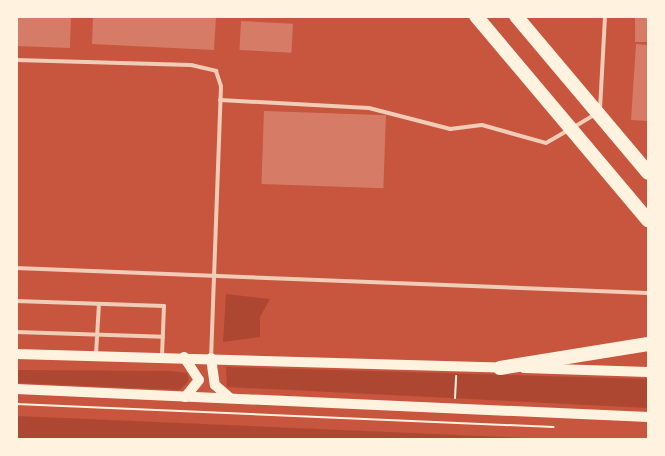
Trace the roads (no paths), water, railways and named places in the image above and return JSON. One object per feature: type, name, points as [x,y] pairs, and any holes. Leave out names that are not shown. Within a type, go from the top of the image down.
[{"type":"highway","points":[[476,16],[648,220]]},
{"type":"highway","points":[[516,16],[648,173]]},
{"type":"highway","points":[[500,368],[647,345]]},
{"type":"main road","points":[[16,354],[648,372]]},
{"type":"main road","points":[[184,357],[199,380],[185,397]]},
{"type":"main road","points":[[211,358],[215,385],[231,399]]},
{"type":"main road","points":[[16,389],[648,417]]},
{"type":"lane","points":[[220,100],[369,108],[450,129],[482,125],[546,143],[600,112],[604,16]]},
{"type":"lane","points":[[16,60],[191,65],[216,71],[220,100],[211,358]]},
{"type":"lane","points":[[16,268],[648,293]]},
{"type":"lane","points":[[16,301],[164,306],[162,357]]},
{"type":"lane","points":[[96,355],[99,304]]},
{"type":"lane","points":[[16,332],[163,337]]}]
